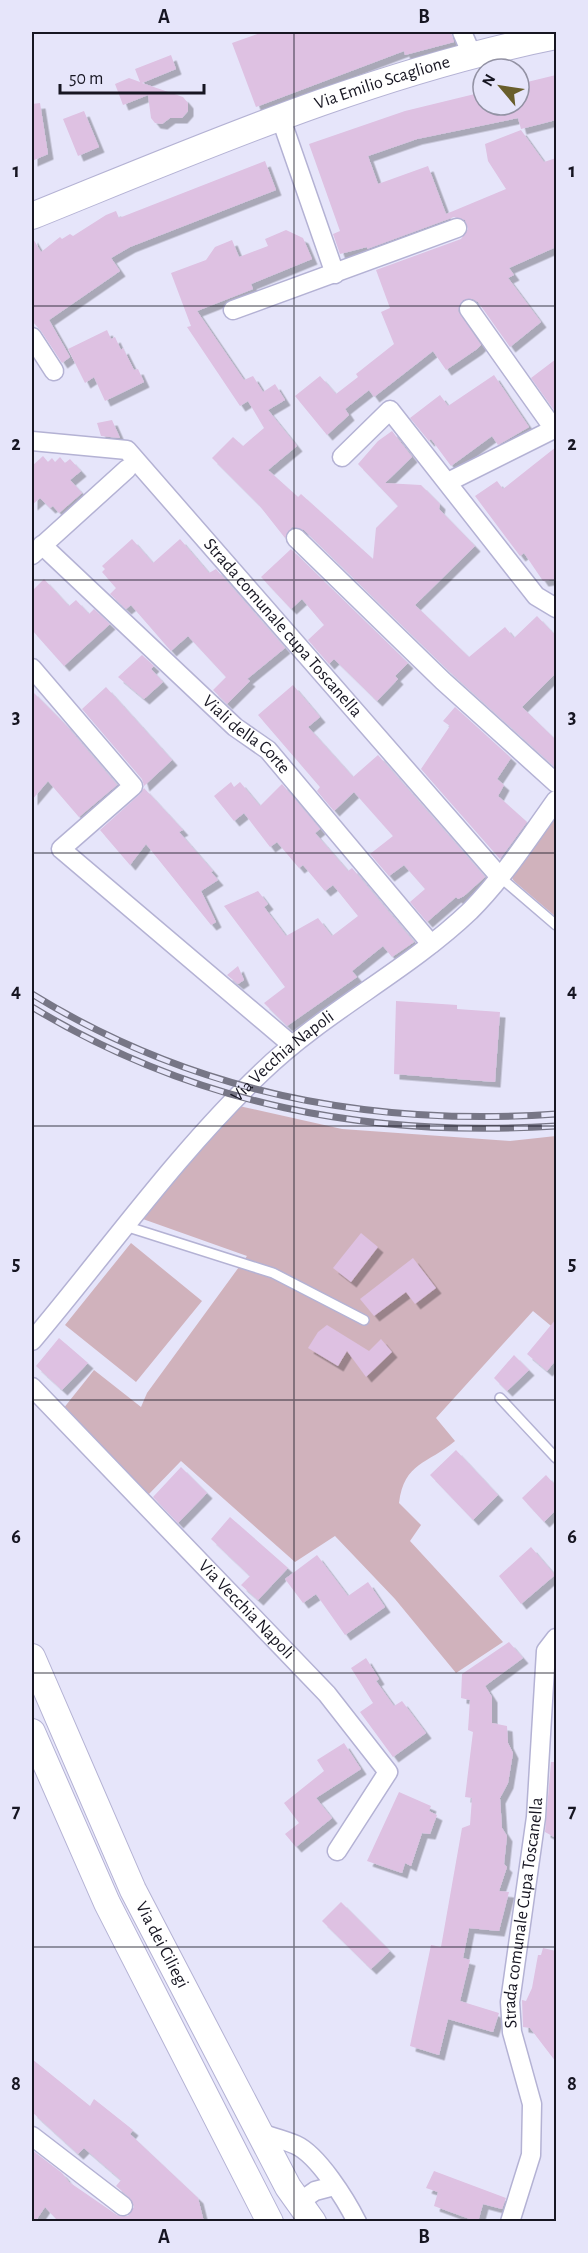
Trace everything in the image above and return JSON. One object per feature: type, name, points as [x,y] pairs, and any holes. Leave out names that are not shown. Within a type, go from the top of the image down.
[{"type":"main road","name":"Via Emilio Scaglione","points":[[32,216],[280,116],[472,55],[556,36]]},
{"type":"main road","name":"Via dei Ciliegi","points":[[32,1657],[133,1890],[260,2133],[309,2217]]},
{"type":"main road","name":"Via dei Ciliegi","points":[[32,1732],[107,1903],[270,2222]]},
{"type":"street","points":[[462,32],[472,55]]},
{"type":"street","points":[[280,116],[335,274]]},
{"type":"street","points":[[233,310],[457,228]]},
{"type":"street","points":[[448,482],[555,428],[469,309]]},
{"type":"street","points":[[32,337],[54,370]]},
{"type":"street","points":[[342,457],[390,410],[536,597],[556,608]]},
{"type":"street","name":"Strada comunale cupa Toscanella","points":[[32,441],[127,450],[500,877]]},
{"type":"street","name":"Viali della Corte","points":[[127,469],[37,550],[235,727],[268,750],[431,944]]},
{"type":"street","points":[[296,538],[443,681],[556,783]]},
{"type":"street","points":[[32,668],[134,786],[61,849],[292,1045]]},
{"type":"street","name":"Via Vecchia Napoli","points":[[32,1341],[215,1119],[292,1045],[431,944],[469,911],[500,877],[556,800]]},
{"type":"street","name":"Via Vecchia Napoli","points":[[32,1387],[327,1694],[388,1772],[337,1851]]},
{"type":"street","name":"Strada comunale Cupa Toscanella","points":[[510,2222],[531,2155],[532,2115],[524,2071],[512,2032],[510,2002],[536,1817],[546,1652],[556,1638]]},
{"type":"street","points":[[260,2133],[298,2146],[319,2165],[357,2222]]},
{"type":"street","points":[[32,2136],[123,2206]]},
{"type":"street","points":[[309,2217],[315,2191],[334,2186]]},
{"type":"lane","points":[[500,877],[556,925]]},
{"type":"lane","points":[[125,1226],[273,1273],[364,1320]]},
{"type":"lane","points":[[500,1398],[556,1458]]},
{"type":"shaded area","points":[[556,810],[556,917],[510,875]]},
{"type":"shaded area","points":[[239,1106],[342,1129],[510,1141],[556,1136],[556,1330],[533,1311],[436,1418],[455,1441],[412,1471],[406,1479],[399,1503],[421,1525],[410,1541],[503,1642],[456,1673],[395,1599],[335,1536],[295,1562],[181,1461],[148,1495],[63,1409],[94,1370],[141,1407],[147,1393],[247,1256],[140,1218]]},
{"type":"shaded area","points":[[131,1243],[202,1301],[136,1382],[65,1325]]},
{"type":"building","points":[[263,32],[451,32],[454,42],[405,55],[404,51],[256,107],[232,43]]},
{"type":"building","points":[[171,55],[176,69],[142,83],[183,97],[188,103],[188,111],[182,118],[170,118],[162,124],[155,123],[151,118],[148,95],[123,105],[115,84],[129,78],[140,82],[135,69]]},
{"type":"building","points":[[556,75],[556,120],[521,129],[518,118],[417,139],[368,156],[378,184],[428,166],[446,214],[506,189],[488,161],[485,144],[521,130],[544,162],[556,158],[556,247],[509,268],[514,275],[508,278],[541,322],[510,347],[478,302],[473,299],[463,300],[458,311],[481,345],[477,349],[446,370],[433,351],[374,397],[369,390],[345,409],[349,415],[327,435],[295,396],[320,376],[336,394],[358,377],[356,374],[394,344],[381,312],[390,308],[376,270],[461,239],[468,229],[465,220],[454,217],[367,249],[367,247],[340,254],[333,234],[340,231],[309,144],[405,111],[471,95],[471,117],[531,117],[531,81]]},
{"type":"building","points":[[40,103],[48,154],[32,161],[32,104]]},
{"type":"building","points":[[84,111],[99,147],[78,156],[63,119]]},
{"type":"building","points":[[265,161],[276,190],[130,247],[111,258],[120,271],[49,320],[70,357],[62,363],[32,321],[32,237],[41,252],[60,237],[62,239],[70,234],[73,236],[106,215],[116,211],[119,218]]},
{"type":"building","points":[[286,230],[303,238],[312,259],[251,284],[253,289],[197,311],[244,380],[253,376],[263,392],[275,384],[285,400],[268,410],[297,446],[268,470],[298,497],[301,494],[373,559],[376,528],[398,506],[358,464],[378,441],[392,431],[412,457],[385,483],[421,485],[440,504],[439,509],[475,546],[415,605],[469,657],[505,627],[514,638],[537,616],[556,636],[556,673],[522,707],[556,740],[556,768],[451,673],[304,530],[292,527],[285,538],[259,505],[212,458],[233,437],[243,446],[264,428],[248,401],[240,406],[187,327],[191,326],[171,273],[206,260],[215,247],[232,240],[239,257],[268,246],[265,239]]},
{"type":"building","points":[[107,330],[111,339],[115,337],[121,350],[123,348],[134,370],[138,369],[144,382],[105,401],[94,377],[85,383],[68,349]]},
{"type":"building","points":[[556,359],[556,413],[531,378]]},
{"type":"building","points":[[494,375],[529,427],[498,445],[492,436],[451,466],[431,439],[429,441],[410,418],[440,395],[448,406]]},
{"type":"building","points":[[112,420],[120,438],[101,436],[97,423]]},
{"type":"building","points":[[556,447],[556,579],[543,581],[524,553],[520,556],[475,496],[497,481],[503,489]]},
{"type":"building","points":[[43,456],[48,462],[52,458],[55,462],[60,457],[65,463],[70,459],[81,471],[70,480],[82,493],[59,513],[40,498],[32,505],[32,466]]},
{"type":"building","points":[[132,539],[153,563],[180,539],[209,573],[216,569],[285,648],[247,679],[250,681],[227,704],[213,690],[226,677],[188,636],[171,651],[131,605],[126,609],[110,594],[116,588],[102,572],[105,569],[102,566]]},
{"type":"building","points":[[291,549],[408,663],[395,676],[398,679],[377,701],[334,659],[329,664],[308,640],[324,625],[302,599],[291,609],[261,577]]},
{"type":"building","points":[[44,579],[69,606],[76,600],[89,614],[94,609],[110,624],[64,666],[32,630],[32,591]]},
{"type":"building","points":[[142,655],[154,666],[151,669],[163,682],[144,699],[118,677]]},
{"type":"building","points":[[293,685],[320,717],[308,727],[353,777],[378,755],[485,877],[464,896],[458,899],[456,897],[427,922],[410,902],[425,889],[404,865],[389,876],[370,854],[393,836],[354,792],[334,811],[317,791],[320,787],[258,715]]},
{"type":"building","points":[[106,687],[172,760],[144,786],[142,779],[82,709]]},
{"type":"building","points":[[32,691],[65,724],[117,785],[79,817],[48,781],[32,800]]},
{"type":"building","points":[[455,707],[511,758],[497,779],[504,785],[498,796],[527,822],[500,859],[421,769],[450,726],[443,721]]},
{"type":"building","points":[[231,782],[234,787],[240,782],[260,806],[282,784],[320,829],[315,833],[348,871],[352,868],[414,942],[392,957],[383,946],[352,971],[357,977],[287,1026],[264,1003],[285,987],[224,906],[258,891],[268,904],[264,907],[286,936],[318,918],[332,936],[358,916],[333,885],[325,891],[303,865],[299,868],[277,842],[270,847],[244,813],[234,821],[214,796]]},
{"type":"building","points":[[144,788],[183,830],[179,832],[218,880],[201,891],[216,922],[211,925],[146,844],[130,865],[100,830]]},
{"type":"building","points":[[238,966],[244,980],[238,984],[227,975]]},
{"type":"building","points":[[396,1001],[457,1005],[457,1009],[500,1012],[495,1082],[394,1074]]},
{"type":"building","points":[[361,1233],[378,1247],[351,1282],[333,1268]]},
{"type":"building","points":[[413,1258],[436,1288],[415,1304],[406,1292],[374,1316],[360,1299]]},
{"type":"building","points":[[556,1319],[556,1360],[547,1371],[527,1354]]},
{"type":"building","points":[[327,1325],[369,1351],[381,1339],[392,1352],[366,1377],[347,1351],[338,1366],[308,1348],[318,1332]]},
{"type":"building","points":[[59,1338],[88,1363],[62,1390],[36,1366]]},
{"type":"building","points":[[514,1355],[529,1370],[507,1391],[494,1378]]},
{"type":"building","points":[[456,1450],[498,1495],[473,1520],[430,1475]]},
{"type":"building","points":[[181,1467],[207,1493],[178,1523],[153,1497]]},
{"type":"building","points":[[546,1475],[556,1486],[556,1510],[544,1522],[522,1498]]},
{"type":"building","points":[[230,1517],[288,1568],[258,1600],[241,1585],[250,1576],[211,1539]]},
{"type":"building","points":[[531,1547],[555,1575],[521,1604],[499,1576]]},
{"type":"building","points":[[317,1555],[348,1596],[368,1582],[385,1607],[345,1635],[316,1594],[303,1603],[285,1579]]},
{"type":"building","points":[[509,1642],[523,1658],[485,1686],[492,1697],[492,1723],[507,1726],[508,1743],[513,1753],[508,1783],[500,1798],[502,1828],[507,1836],[504,1864],[507,1867],[499,1891],[509,1892],[499,1931],[469,1928],[463,1958],[470,1960],[460,2001],[499,2013],[493,2032],[448,2019],[439,2055],[410,2046],[431,1945],[441,1947],[462,1828],[470,1825],[472,1798],[465,1797],[473,1732],[468,1730],[470,1700],[461,1698],[462,1674]]},
{"type":"building","points":[[366,1658],[379,1679],[376,1681],[394,1706],[402,1701],[426,1733],[393,1757],[360,1712],[373,1703],[351,1668]]},
{"type":"building","points":[[344,1743],[361,1769],[316,1798],[332,1818],[296,1847],[285,1834],[299,1823],[284,1803],[324,1771],[317,1760]]},
{"type":"building","points":[[551,1762],[556,1762],[556,1838],[545,1832]]},
{"type":"building","points":[[399,1792],[431,1806],[429,1811],[437,1815],[430,1834],[422,1833],[411,1866],[405,1863],[402,1873],[367,1861]]},
{"type":"building","points":[[341,1902],[390,1951],[371,1969],[322,1921]]},
{"type":"building","points":[[543,1948],[556,1951],[556,2062],[530,2028],[523,2027],[522,2000],[526,2001],[532,1988],[538,1955],[541,1955]]},
{"type":"building","points":[[32,2059],[90,2106],[94,2099],[133,2130],[130,2134],[198,2198],[204,2222],[59,2222],[45,2207],[35,2222],[32,2222],[32,2150],[62,2173],[69,2182],[117,2215],[128,2216],[134,2207],[130,2198],[116,2186],[121,2180],[84,2148],[78,2154],[32,2112]]},
{"type":"building","points":[[434,2171],[506,2198],[502,2209],[483,2204],[478,2222],[434,2206],[438,2192],[426,2188]]},
{"type":"railway","points":[[32,994],[93,1028],[156,1056],[219,1079],[284,1096],[350,1108],[418,1115],[486,1117],[556,1114]]},
{"type":"railway","points":[[32,1007],[93,1041],[156,1069],[220,1091],[285,1108],[351,1119],[418,1126],[486,1128],[556,1126]]}]
